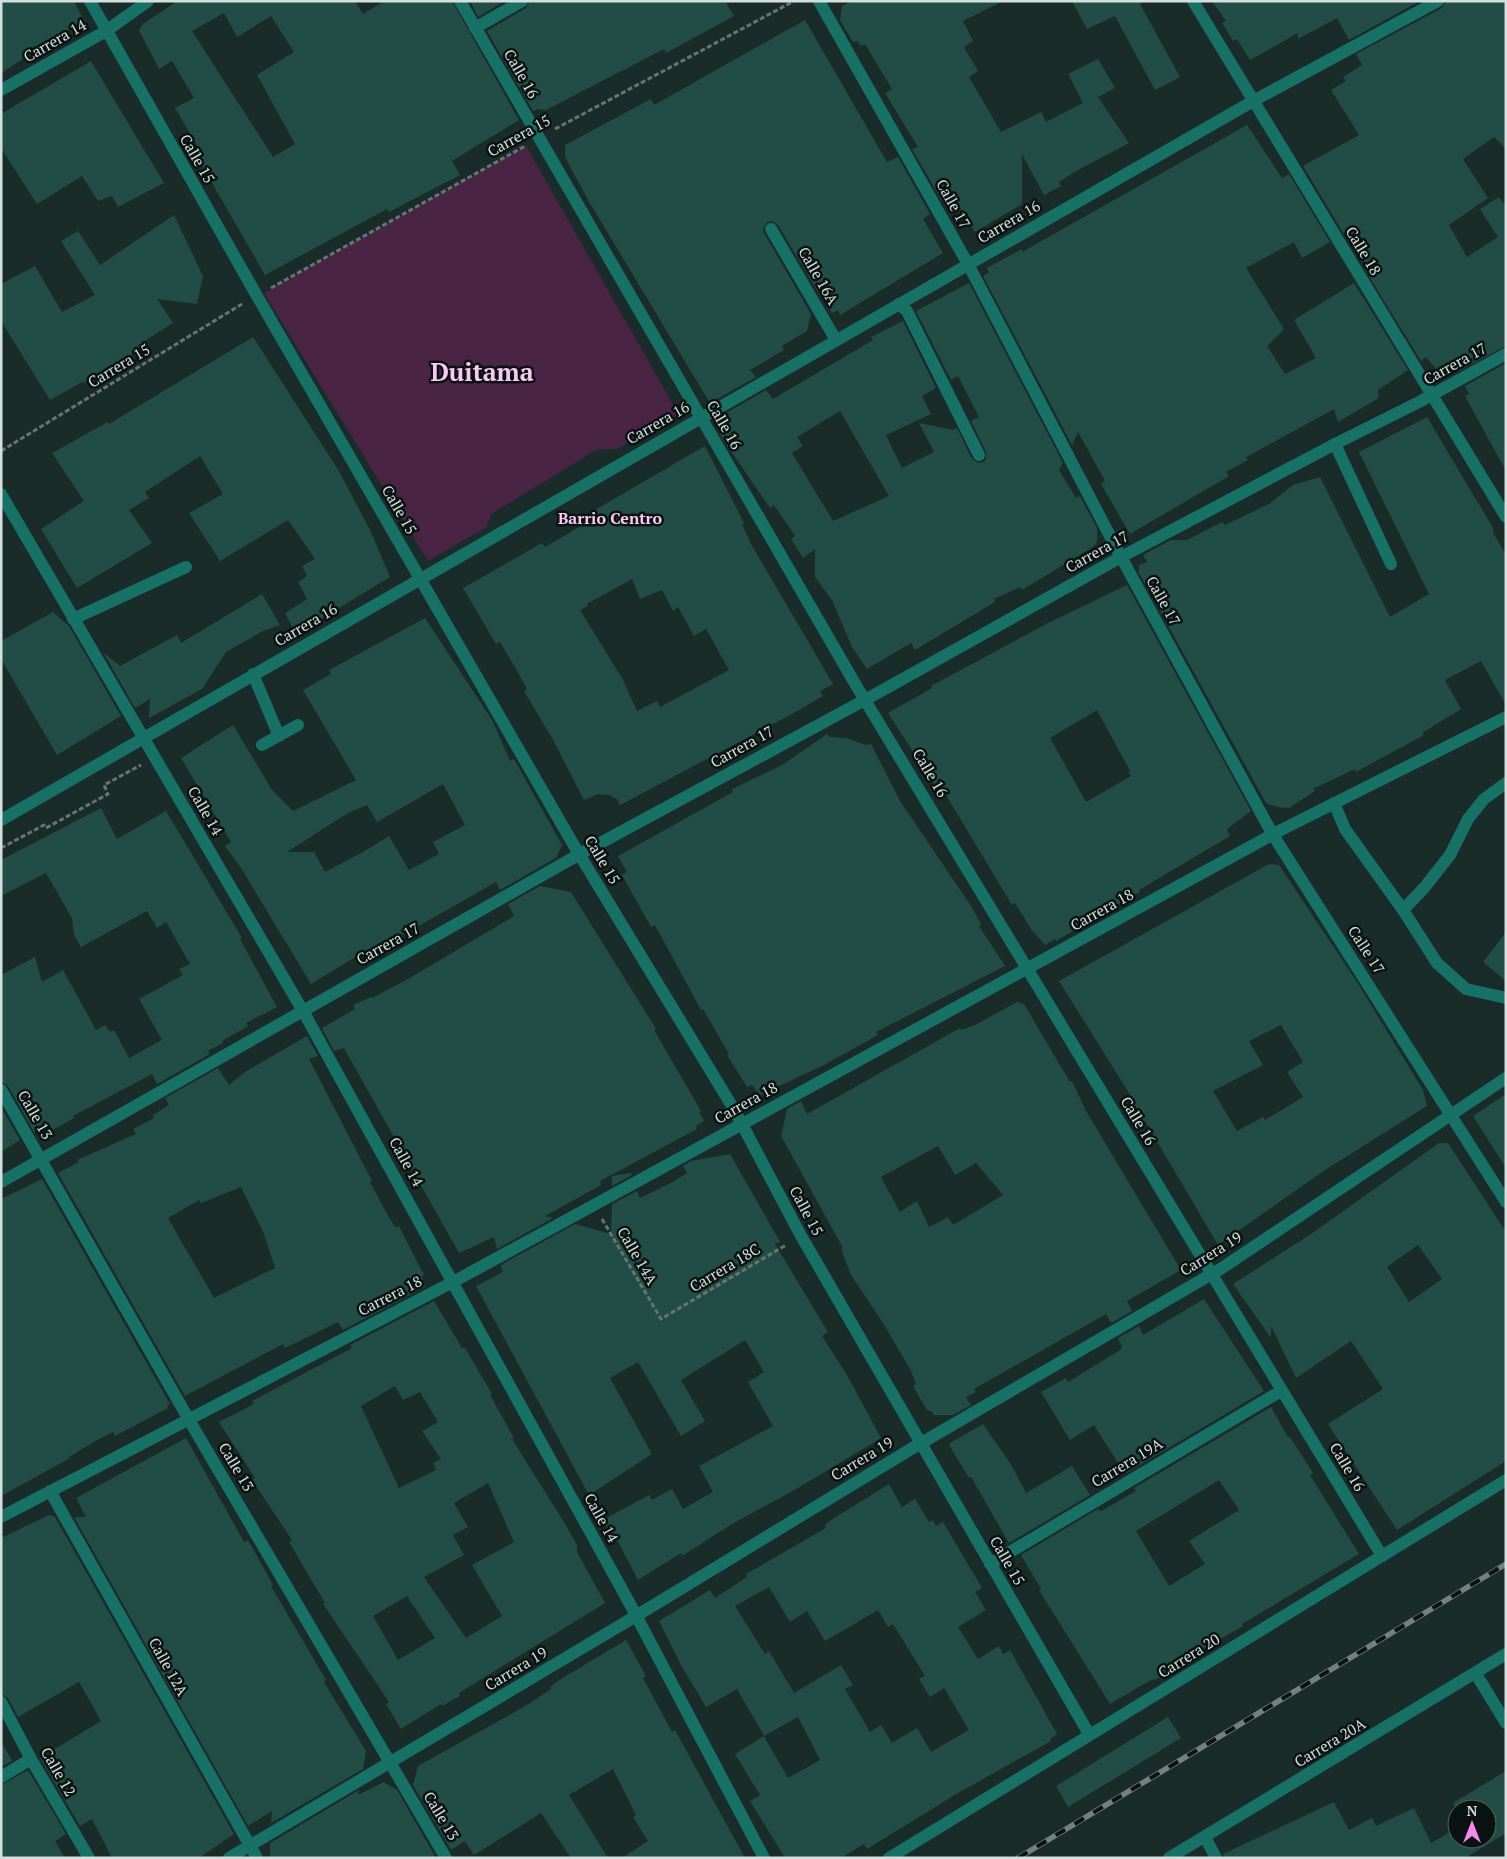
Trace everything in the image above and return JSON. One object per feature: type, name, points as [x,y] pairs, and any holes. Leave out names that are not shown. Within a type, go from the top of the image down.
[{"type":"street","name":"Calle 15","points":[[90,1],[253,298],[420,578],[580,854],[742,1123],[800,1234],[1089,1734]]},
{"type":"street","name":"Carrera 14","points":[[1,90],[106,31],[148,1]]},
{"type":"street","name":"Calle 16","points":[[460,1],[866,699],[1382,1556]]},
{"type":"street","points":[[475,28],[522,1]]},
{"type":"street","name":"Calle 17","points":[[819,1],[968,264],[1121,558],[1273,835],[1506,1202]]},
{"type":"street","name":"Calle 18","points":[[1193,1],[1255,100],[1506,517]]},
{"type":"street","name":"Carrera 16","points":[[1,820],[1255,100],[1438,1]]},
{"type":"street","name":"Calle 16A","points":[[771,229],[836,340]]},
{"type":"street","points":[[899,304],[907,312],[979,455]]},
{"type":"street","name":"Carrera 17","points":[[1,1182],[580,854],[1121,558],[1335,444],[1433,395],[1506,354]]},
{"type":"street","points":[[1335,444],[1391,564]]},
{"type":"street","name":"Calle 14","points":[[1,494],[303,1011],[636,1616],[764,1858]]},
{"type":"street","points":[[73,619],[186,567]]},
{"type":"street","points":[[253,674],[279,736]]},
{"type":"street","name":"Carrera 18","points":[[1,1517],[453,1282],[1273,835],[1506,717]]},
{"type":"street","points":[[262,745],[298,725]]},
{"type":"street","points":[[1403,910],[1424,888],[1450,855],[1468,819],[1484,799],[1506,783]]},
{"type":"street","points":[[1334,804],[1345,830],[1403,910],[1437,963],[1466,989],[1506,998]]},
{"type":"street","name":"Carrera 19","points":[[228,1858],[636,1616],[920,1443],[1211,1274],[1506,1078]]},
{"type":"street","name":"Calle 13","points":[[1,1090],[189,1419],[446,1858]]},
{"type":"street","name":"Carrera 19A","points":[[990,1564],[1281,1391]]},
{"type":"street","name":"Carrera 20","points":[[889,1858],[1506,1480]]},
{"type":"street","name":"Calle 12A","points":[[50,1491],[257,1858]]},
{"type":"street","name":"Carrera 20A","points":[[1169,1858],[1476,1674],[1506,1654]]},
{"type":"street","points":[[1476,1674],[1506,1723]]},
{"type":"street","name":"Calle 12","points":[[1,1702],[31,1759],[89,1858]]},
{"type":"street","points":[[1,1777],[31,1759]]},
{"type":"street","points":[[1206,1837],[1216,1858]]},
{"type":"path","name":"Carrera 15","points":[[1,452],[253,298],[539,138],[794,1]]},
{"type":"path","points":[[1,848],[44,824],[46,828],[108,794],[104,785],[146,764]]},
{"type":"path","name":"Calle 14A","points":[[594,1205],[661,1319]]},
{"type":"path","name":"Carrera 18C","points":[[661,1319],[792,1242],[800,1234]]},
{"type":"shaded area","points":[[526,146],[679,415],[617,449],[596,450],[491,514],[487,527],[428,561],[264,293]]},
{"type":"building","points":[[1,1],[74,1],[84,21],[33,49],[35,51],[1,73]]},
{"type":"building","points":[[177,1],[355,1],[363,14],[384,1],[452,1],[519,120],[452,161],[460,175],[389,212],[387,209],[265,275],[197,157],[202,154],[175,108],[194,98],[172,61],[159,69],[139,30],[143,24]],"holes":[[[224,13],[237,37],[271,16],[294,52],[257,75],[295,144],[273,157],[192,31]]]},
{"type":"building","points":[[470,1],[505,1],[478,17]]},
{"type":"building","points":[[530,1],[725,1],[734,16],[666,53],[664,49],[546,110],[538,109],[533,111],[487,31],[526,8]]},
{"type":"building","points":[[852,1],[1003,1],[963,21],[973,41],[964,47],[978,71],[969,77],[1001,132],[1041,112],[1046,122],[1083,103],[1068,74],[1098,59],[1115,88],[1098,97],[1129,143],[1078,170],[1059,182],[1061,186],[1044,195],[1022,154],[1022,204],[975,232],[956,200],[945,206],[912,149],[918,147],[885,93],[892,89],[865,44],[861,46],[857,41],[853,42],[840,20],[842,6]]},
{"type":"building","points":[[1072,1],[1145,1],[1140,4],[1180,77],[1155,90],[1115,16],[1087,29]]},
{"type":"building","points":[[1212,1],[1420,1],[1349,40],[1337,18],[1298,39],[1298,33],[1250,60],[1237,39],[1233,41],[1222,23],[1226,21]]},
{"type":"building","points":[[1446,1],[1506,1],[1506,149],[1494,137],[1463,159],[1488,198],[1449,225],[1467,257],[1498,237],[1480,209],[1499,197],[1506,207],[1506,346],[1457,372],[1452,361],[1437,370],[1426,357],[1421,361],[1367,273],[1365,269],[1368,267],[1347,233],[1344,234],[1303,166],[1359,135],[1331,90],[1346,81],[1343,77],[1362,65],[1356,54],[1442,8]]},
{"type":"building","points":[[805,20],[887,162],[898,157],[930,214],[923,219],[943,253],[840,315],[838,310],[832,313],[778,225],[771,221],[767,222],[763,229],[764,233],[811,314],[807,331],[782,346],[784,350],[750,370],[756,377],[710,403],[588,200],[565,157],[565,145],[651,99],[654,105]]},
{"type":"building","points":[[91,61],[164,183],[118,207],[112,196],[98,201],[82,176],[37,204],[1,148],[1,114]]},
{"type":"building","points":[[1247,125],[1282,178],[1289,174],[1330,242],[1302,258],[1294,242],[1246,268],[1284,329],[1267,346],[1285,374],[1316,358],[1294,320],[1354,283],[1408,370],[1378,390],[1379,398],[1338,422],[1334,409],[1246,457],[1248,460],[1226,472],[1229,476],[1130,534],[1101,484],[1105,481],[1078,432],[1072,445],[983,276],[989,273],[987,268],[1022,249],[1022,252]]},
{"type":"building","points":[[174,215],[203,276],[197,304],[157,299],[173,323],[146,340],[148,345],[50,400],[1,321],[1,284],[35,266],[62,312],[95,295],[61,241],[78,231],[100,265]]},
{"type":"building","points":[[969,283],[1063,463],[1059,470],[1076,498],[1080,496],[1097,528],[1097,542],[1093,547],[1022,590],[1020,587],[994,599],[995,602],[915,650],[911,643],[867,669],[852,647],[832,600],[815,577],[815,549],[803,558],[791,539],[795,536],[774,505],[770,508],[722,438],[718,428],[723,425],[719,417],[766,390],[773,399],[873,340],[871,337],[903,321],[936,388],[922,396],[931,414],[886,435],[902,468],[934,452],[919,423],[953,430],[957,428],[972,459],[978,463],[983,462],[986,459],[986,452],[971,421],[979,417],[958,376],[951,380],[916,311]],"holes":[[[840,411],[889,496],[833,521],[792,453],[803,446],[797,437]]]},
{"type":"building","points":[[253,337],[339,471],[371,532],[390,577],[296,634],[285,613],[307,599],[298,582],[307,576],[302,566],[315,559],[288,520],[220,561],[189,513],[223,494],[200,456],[145,492],[149,498],[129,510],[152,543],[77,588],[41,529],[84,501],[52,453],[108,422],[109,424]]},
{"type":"building","points":[[1506,363],[1506,471],[1465,396],[1469,394],[1465,386]]},
{"type":"building","points":[[1427,417],[1493,528],[1493,533],[1506,555],[1506,705],[1481,661],[1445,680],[1461,709],[1422,733],[1424,735],[1356,772],[1355,769],[1313,789],[1315,791],[1289,808],[1277,807],[1266,803],[1139,573],[1139,565],[1147,562],[1143,555],[1171,540],[1187,540],[1222,522],[1225,525],[1269,504],[1293,485],[1320,477],[1390,617],[1429,594],[1359,452]]},
{"type":"building","points":[[705,446],[744,523],[742,524],[751,544],[833,684],[820,691],[823,696],[792,714],[620,805],[617,799],[609,795],[599,794],[584,800],[552,738],[524,691],[527,689],[515,667],[500,642],[496,644],[463,588],[542,543],[545,547],[581,526],[579,522],[596,513],[595,510]],"holes":[[[632,579],[640,599],[662,590],[673,611],[678,607],[694,636],[706,629],[729,670],[660,707],[657,701],[637,711],[622,678],[580,610],[588,606],[587,604]]]},
{"type":"building","points":[[1127,585],[1251,811],[1227,829],[1230,836],[1139,890],[1140,892],[1056,941],[1055,939],[1045,945],[1031,929],[1015,903],[1012,905],[940,785],[937,787],[934,784],[888,713],[932,688],[931,686],[1048,623]],"holes":[[[1097,710],[1130,771],[1128,772],[1131,776],[1086,802],[1050,738]]]},
{"type":"building","points":[[262,594],[280,625],[263,631],[226,652],[202,689],[149,718],[150,699],[135,708],[103,652],[120,666],[177,635],[181,643]]},
{"type":"building","points":[[53,612],[69,626],[121,716],[57,755],[1,659],[1,641]]},
{"type":"building","points":[[425,618],[492,720],[510,761],[514,759],[562,845],[556,858],[500,890],[496,882],[408,932],[373,949],[372,947],[311,984],[241,868],[225,846],[231,842],[181,758],[233,725],[272,790],[293,811],[356,780],[303,690],[331,674],[329,670]],"holes":[[[443,784],[465,825],[433,842],[439,854],[409,870],[389,836],[325,872],[314,852],[287,852],[348,813],[367,805],[377,822]]]},
{"type":"building","points":[[827,734],[830,737],[846,738],[866,745],[871,744],[900,801],[971,906],[981,924],[979,926],[1005,966],[876,1032],[878,1035],[824,1065],[760,1095],[752,1085],[747,1087],[727,1055],[729,1054],[703,1009],[701,1010],[655,925],[651,927],[622,875],[627,872],[618,856],[733,792],[732,789],[782,765]]},
{"type":"building","points":[[101,808],[117,839],[166,811],[242,938],[240,939],[277,1007],[246,1023],[248,1026],[208,1051],[210,1054],[157,1084],[152,1074],[73,1116],[74,1118],[47,1133],[44,1127],[34,1132],[8,1086],[1,1082],[1,975],[35,957],[42,982],[63,970],[96,1030],[105,1025],[110,1032],[114,1030],[129,1058],[162,1040],[139,999],[183,975],[179,969],[190,964],[166,922],[157,928],[147,911],[81,947],[74,935],[72,918],[46,873],[1,896],[1,860]]},
{"type":"building","points":[[1269,864],[1279,865],[1357,982],[1423,1090],[1427,1106],[1325,1170],[1218,1245],[1145,1121],[1140,1123],[1135,1111],[1134,1101],[1059,981]],"holes":[[[1281,1025],[1303,1062],[1287,1072],[1303,1097],[1265,1120],[1263,1117],[1237,1131],[1213,1091],[1263,1065],[1249,1041]]]},
{"type":"building","points":[[540,886],[571,892],[656,1029],[654,1030],[701,1111],[699,1112],[704,1121],[696,1126],[697,1129],[600,1181],[601,1185],[545,1216],[553,1218],[497,1249],[494,1237],[459,1253],[344,1048],[334,1051],[322,1028],[355,1009],[353,1005],[372,998],[408,979],[514,916],[508,904]]},
{"type":"building","points":[[1506,932],[1506,981],[1483,962]]},
{"type":"building","points":[[1017,1002],[1024,1004],[1070,1082],[1072,1081],[1086,1111],[1181,1270],[1127,1301],[1132,1311],[1111,1323],[1106,1314],[974,1389],[976,1392],[966,1397],[971,1405],[953,1415],[933,1415],[933,1412],[927,1410],[913,1386],[916,1384],[911,1371],[883,1323],[851,1275],[841,1249],[843,1248],[781,1136],[787,1109],[801,1101],[807,1114],[960,1028],[961,1030],[975,1025]],"holes":[[[938,1146],[955,1175],[976,1163],[1003,1195],[953,1225],[948,1217],[929,1227],[917,1201],[900,1212],[881,1177]]]},
{"type":"building","points":[[307,1036],[318,1056],[309,1059],[388,1216],[396,1228],[399,1226],[424,1275],[422,1276],[422,1281],[425,1287],[343,1330],[338,1322],[285,1348],[283,1344],[185,1396],[58,1173],[79,1162],[77,1160],[136,1134],[133,1129],[154,1118],[153,1115],[169,1105],[165,1098],[218,1068],[229,1085],[245,1072]],"holes":[[[241,1187],[264,1234],[275,1268],[214,1298],[168,1218],[199,1200],[201,1203]]]},
{"type":"building","points":[[1506,1094],[1506,1168],[1473,1116]]},
{"type":"building","points":[[1,1107],[20,1140],[1,1152]]},
{"type":"building","points":[[1439,1143],[1448,1143],[1506,1232],[1506,1461],[1397,1530],[1328,1424],[1383,1389],[1351,1341],[1296,1378],[1271,1326],[1271,1338],[1233,1284],[1311,1234]],"holes":[[[1418,1245],[1442,1279],[1409,1302],[1387,1267]]]},
{"type":"building","points":[[730,1154],[780,1242],[775,1244],[828,1332],[822,1336],[847,1375],[881,1438],[798,1488],[732,1524],[682,1556],[681,1553],[638,1580],[615,1536],[613,1537],[603,1520],[649,1495],[652,1500],[672,1489],[683,1509],[713,1492],[699,1466],[773,1426],[748,1382],[764,1372],[745,1340],[681,1380],[705,1421],[681,1436],[638,1362],[610,1378],[652,1454],[589,1495],[476,1286],[503,1272],[501,1265],[575,1224],[611,1234],[612,1204],[637,1191],[640,1198],[669,1184],[687,1173],[683,1166],[691,1161]]},
{"type":"building","points":[[631,1173],[632,1175],[612,1186],[612,1176]]},
{"type":"building","points":[[42,1179],[170,1404],[167,1405],[168,1408],[115,1436],[113,1432],[97,1440],[70,1458],[1,1496],[1,1199]]},
{"type":"building","points":[[1204,1299],[1264,1391],[1125,1474],[1094,1425],[1070,1440],[1041,1392],[1066,1378],[1068,1382],[1120,1350],[1122,1347],[1118,1338],[1139,1326],[1143,1335]]},
{"type":"building","points":[[434,1301],[492,1394],[490,1395],[514,1438],[512,1439],[567,1527],[577,1545],[577,1552],[605,1603],[459,1693],[460,1696],[442,1706],[441,1704],[401,1729],[386,1704],[389,1702],[323,1604],[325,1603],[289,1542],[292,1540],[252,1480],[255,1478],[219,1422],[254,1404],[252,1401],[352,1348],[350,1345]],"holes":[[[395,1386],[403,1400],[420,1392],[438,1422],[422,1431],[441,1459],[433,1463],[436,1470],[399,1488],[361,1406]],[[488,1483],[514,1542],[472,1565],[502,1616],[466,1638],[424,1577],[464,1555],[453,1535],[468,1527],[454,1503]],[[407,1596],[435,1638],[398,1660],[373,1616]]]},
{"type":"building","points":[[1271,1407],[1288,1437],[1290,1437],[1313,1473],[1310,1475],[1359,1554],[1242,1624],[1243,1626],[1180,1662],[1182,1664],[1159,1678],[1149,1681],[1110,1704],[1039,1590],[1041,1589],[1021,1555],[1098,1509],[1100,1511],[1103,1510],[1136,1491],[1134,1488]],"holes":[[[1219,1480],[1239,1510],[1189,1541],[1205,1564],[1169,1586],[1136,1531]]]},
{"type":"building","points":[[983,1424],[1010,1463],[1026,1493],[1072,1466],[1090,1495],[1009,1543],[971,1477],[969,1478],[949,1445]]},
{"type":"building","points":[[186,1438],[244,1542],[248,1540],[273,1585],[271,1586],[326,1680],[324,1682],[366,1751],[363,1769],[271,1823],[272,1811],[248,1826],[74,1517],[86,1517],[76,1498]]},
{"type":"building","points":[[889,1484],[902,1507],[915,1499],[929,1522],[933,1520],[936,1526],[943,1522],[982,1588],[975,1592],[986,1610],[958,1627],[978,1659],[999,1646],[1003,1654],[1010,1650],[1057,1734],[1050,1739],[1051,1741],[958,1793],[867,1849],[864,1844],[841,1858],[785,1858],[750,1801],[760,1795],[735,1754],[764,1736],[737,1689],[706,1707],[681,1665],[659,1621],[710,1590],[715,1598],[747,1577],[746,1574],[826,1528],[825,1525]],"holes":[[[769,1587],[790,1622],[807,1611],[825,1641],[878,1610],[888,1627],[893,1624],[925,1676],[919,1679],[930,1697],[944,1688],[969,1730],[931,1752],[917,1728],[892,1743],[881,1725],[870,1732],[845,1689],[853,1685],[841,1665],[794,1693],[769,1651],[765,1654],[735,1606]],[[798,1717],[820,1760],[788,1778],[764,1736]]]},
{"type":"building","points":[[49,1515],[55,1517],[234,1834],[199,1858],[112,1858],[92,1819],[80,1826],[40,1758],[101,1721],[79,1682],[18,1717],[8,1698],[1,1694],[1,1538]]},
{"type":"building","points":[[626,1640],[646,1676],[643,1678],[672,1732],[675,1730],[745,1858],[622,1858],[648,1841],[633,1817],[636,1815],[613,1769],[569,1795],[608,1858],[571,1858],[541,1813],[474,1855],[465,1841],[451,1850],[413,1785],[418,1766],[527,1705],[551,1689],[550,1687],[561,1679]]},
{"type":"building","points":[[1168,1717],[1181,1738],[1068,1807],[1056,1786]]},
{"type":"building","points":[[1,1741],[12,1761],[1,1767]]},
{"type":"building","points":[[28,1770],[66,1834],[55,1841],[65,1858],[1,1858],[1,1785]]},
{"type":"building","points":[[1506,1771],[1506,1833],[1497,1838],[1497,1799],[1460,1799]]},
{"type":"building","points":[[384,1782],[397,1790],[436,1858],[270,1858],[270,1843],[359,1790],[358,1795]]},
{"type":"building","points":[[1334,1802],[1349,1830],[1372,1818],[1376,1826],[1414,1808],[1431,1843],[1447,1834],[1447,1849],[1480,1849],[1465,1858],[1224,1858],[1223,1854]]},
{"type":"railway","points":[[1018,1858],[1506,1564]]},
{"type":"district","name":"Duitama","points":[[482,372]]},
{"type":"district","name":"Barrio Centro","points":[[610,518]]}]
